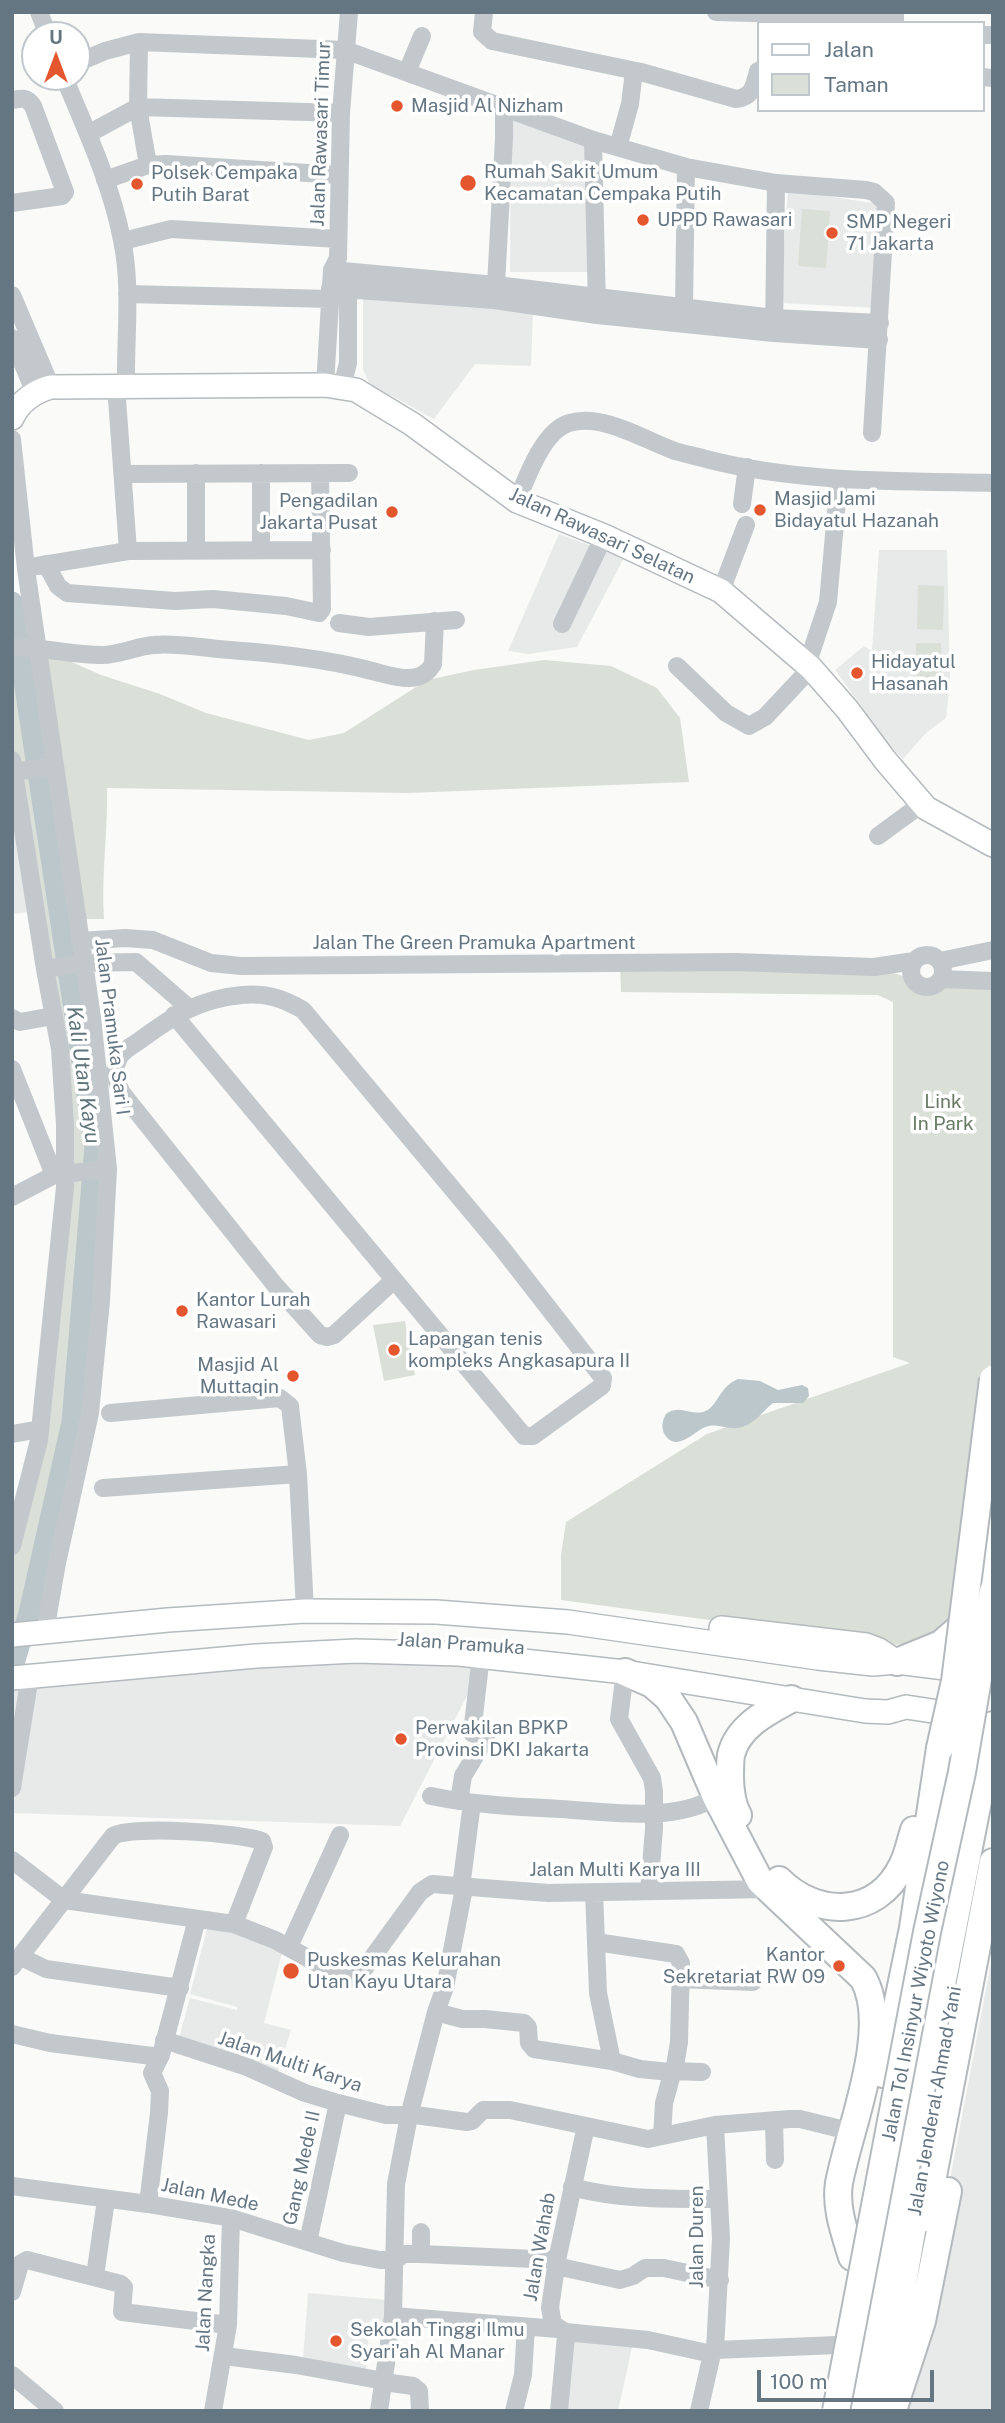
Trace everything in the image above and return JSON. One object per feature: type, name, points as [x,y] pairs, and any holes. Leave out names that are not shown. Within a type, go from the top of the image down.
[{"type":"highway","points":[[854,2249],[839,2210],[839,2185],[863,2128],[912,1927],[940,1748],[955,1681],[993,1379]]},
{"type":"highway","points":[[823,2411],[854,2249],[885,2119],[967,1670],[985,1601],[993,1501]]},
{"type":"highway","points":[[897,1662],[941,1644],[985,1601]]},
{"type":"highway","name":"Jalan Tol Insinyur Wiyoto Wiyono","points":[[836,2411],[927,1932],[962,1772],[985,1601]]},
{"type":"highway","points":[[624,1669],[652,1684],[668,1698],[684,1722],[713,1799],[760,1881],[770,1880],[820,1905],[858,1906],[894,1879],[903,1865],[940,1748]]},
{"type":"highway","points":[[791,1699],[767,1712],[743,1731],[731,1755],[730,1783],[735,1810],[770,1880],[863,1978],[869,1988],[872,1998],[872,2042],[863,2128]]},
{"type":"highway","name":"Jalan Tol Insinyur Wiyoto Wiyono","points":[[858,2411],[993,1725]]},
{"type":"highway","name":"Jalan Jenderal Ahmad Yani","points":[[881,2411],[959,1967],[993,1791]]},
{"type":"highway","points":[[890,2363],[897,2349],[909,2300],[993,1862]]},
{"type":"highway","points":[[890,2411],[897,2402],[927,2297],[993,1945]]},
{"type":"main road","points":[[12,418],[19,406],[43,390],[121,385],[341,387]]},
{"type":"main road","name":"Jalan Rawasari Selatan","points":[[341,387],[412,424],[517,500],[604,536],[721,591],[809,667],[847,709],[885,760],[926,807],[993,845]]},
{"type":"main road","name":"Jalan Pramuka","points":[[15,1629],[43,1624],[168,1620],[304,1604],[436,1612],[561,1614],[818,1658],[873,1664],[897,1662],[993,1674]]},
{"type":"main road","points":[[356,1651],[384,1638]]},
{"type":"main road","name":"Jalan Pramuka","points":[[21,1671],[242,1643],[384,1638],[469,1643],[876,1712],[906,1707]]},
{"type":"main road","name":"Jalan Pramuka","points":[[21,1671],[356,1651],[481,1656],[624,1669],[877,1698],[906,1707],[993,1719]]},
{"type":"street","name":"Jalan Rawasari Timur","points":[[341,387],[339,175],[349,12]]},
{"type":"street","points":[[484,12],[482,32],[492,41],[634,71],[736,99],[746,98],[752,92],[757,74]]},
{"type":"street","points":[[716,12],[774,19],[855,14],[895,20],[895,12]]},
{"type":"street","points":[[407,72],[422,36]]},
{"type":"street","points":[[139,42],[138,107],[148,165]]},
{"type":"street","points":[[91,57],[139,42],[345,50],[593,140],[686,167],[776,183],[874,192],[886,203],[872,433]]},
{"type":"street","points":[[618,147],[630,104],[634,71]]},
{"type":"street","points":[[70,91],[105,180],[122,241],[127,294],[121,385],[122,474],[128,551]]},
{"type":"street","points":[[12,100],[24,98],[33,106],[65,192],[62,196],[12,202]]},
{"type":"street","points":[[496,285],[504,138],[503,106]]},
{"type":"street","points":[[88,134],[138,107],[341,113]]},
{"type":"street","points":[[593,140],[597,307]]},
{"type":"street","points":[[105,180],[148,165],[339,175]]},
{"type":"street","points":[[684,307],[686,167]]},
{"type":"street","points":[[774,326],[776,183]]},
{"type":"street","points":[[122,241],[171,229],[338,239]]},
{"type":"street","name":"Jalan Rawasari Timur","points":[[338,279],[348,363],[341,387]]},
{"type":"street","points":[[338,279],[494,300],[597,307],[774,326],[880,332]]},
{"type":"street","points":[[127,294],[338,279],[496,285],[597,307],[684,307],[774,326]]},
{"type":"street","points":[[12,295],[43,390]]},
{"type":"street","points":[[12,338],[43,390]]},
{"type":"street","points":[[517,500],[548,437],[565,424],[582,420],[615,427],[677,452],[747,467],[839,479],[993,483]]},
{"type":"street","name":"Jalan Pramuka Sari I","points":[[12,439],[34,647],[80,941],[78,964],[97,1057],[107,1169],[101,1301],[90,1413],[43,1624]]},
{"type":"street","points":[[742,504],[747,467]]},
{"type":"street","points":[[196,473],[196,550]]},
{"type":"street","points":[[261,473],[261,550]]},
{"type":"street","points":[[46,564],[58,586],[67,593],[162,601],[213,599],[286,606],[320,613],[320,473]]},
{"type":"street","points":[[122,474],[349,473]]},
{"type":"street","points":[[677,666],[726,713],[749,726],[765,717],[809,667],[828,602],[839,479]]},
{"type":"street","points":[[721,591],[746,525]]},
{"type":"street","points":[[562,624],[604,536]]},
{"type":"street","points":[[26,569],[128,551],[322,550]]},
{"type":"street","points":[[339,623],[369,627],[456,620]]},
{"type":"street","points":[[12,647],[103,655],[153,645],[171,645],[244,651],[341,664],[396,678],[410,678],[419,677],[433,664],[435,621]]},
{"type":"street","points":[[12,1546],[34,1464],[40,1429],[60,1250],[61,1168],[61,1049],[53,1016],[50,968],[15,768],[52,766]]},
{"type":"street","points":[[878,836],[923,803]]},
{"type":"street","name":"Jalan The Green Pramuka Apartment","points":[[80,941],[125,938],[153,940],[211,963],[241,966],[736,962],[912,968]]},
{"type":"street","points":[[993,950],[940,970],[934,986],[927,988],[917,984],[912,968],[927,955],[940,970],[993,982]]},
{"type":"street","points":[[50,968],[136,962],[181,1012],[394,1280],[524,1436],[533,1436],[602,1386],[603,1378],[501,1247],[303,1010],[284,999],[260,995],[223,998],[181,1012],[119,1055],[115,1071],[116,1082],[122,1093],[275,1285],[320,1335],[334,1335],[394,1280]]},
{"type":"street","points":[[12,1018],[20,1022],[53,1016]]},
{"type":"street","points":[[12,1069],[61,1168]]},
{"type":"street","points":[[12,1197],[61,1168],[107,1169]]},
{"type":"street","points":[[110,1413],[279,1398],[290,1406],[298,1474],[304,1604]]},
{"type":"street","points":[[12,1434],[40,1429]]},
{"type":"street","points":[[103,1488],[298,1474]]},
{"type":"street","points":[[379,2411],[393,2316],[396,2184],[409,2116],[445,1987],[462,1887],[465,1802],[463,1776],[485,1738],[472,1733],[481,1656]]},
{"type":"street","points":[[624,1669],[619,1719],[652,1778],[654,1791],[649,1891]]},
{"type":"street","points":[[12,1788],[21,1671]]},
{"type":"street","points":[[431,1796],[465,1802],[605,1813],[653,1813],[695,1807],[713,1799]]},
{"type":"street","points":[[180,1988],[46,1969],[17,1962],[113,1836],[121,1832],[186,1832],[262,1841],[264,1847],[234,1924]]},
{"type":"street","points":[[12,1860],[64,1899],[234,1924],[289,1947],[340,1835]]},
{"type":"street","name":"Jalan Multi Karya III","points":[[289,1947],[342,1977],[351,1979],[359,1976],[425,1888],[432,1884],[548,1893],[649,1891],[770,1880]]},
{"type":"street","points":[[594,1892],[598,1993],[612,2061]]},
{"type":"street","points":[[148,2204],[160,2102],[160,2091],[152,2073],[180,1988],[197,1919]]},
{"type":"street","points":[[596,1942],[676,1954],[681,1963],[677,2059],[676,2066],[670,2071]]},
{"type":"street","points":[[679,1979],[753,1982]]},
{"type":"street","points":[[436,2012],[462,2019],[524,2023],[528,2027],[529,2043],[534,2049],[612,2061],[640,2069],[702,2072]]},
{"type":"street","name":"Jalan Multi Karya","points":[[12,2034],[50,2043],[152,2056],[162,2048],[247,2067],[305,2093],[386,2115],[467,2122],[472,2121],[483,2110],[510,2110],[643,2138],[715,2125],[774,2120],[800,2119],[863,2128]]},
{"type":"street","points":[[662,2136],[664,2103],[672,2074],[670,2071]]},
{"type":"street","name":"Gang Mede II","points":[[308,2242],[338,2103]]},
{"type":"street","points":[[774,2120],[775,2160]]},
{"type":"street","name":"Jalan Duren","points":[[699,2411],[713,2352],[720,2280],[715,2125]]},
{"type":"street","name":"Jalan Wahab","points":[[559,2411],[566,2341],[561,2330],[553,2324],[550,2313],[556,2263],[586,2126]]},
{"type":"street","name":"Jalan Mede","points":[[12,2186],[231,2218],[343,2253],[380,2260],[396,2260],[403,2254],[421,2254],[556,2263],[620,2280],[633,2276],[645,2267],[720,2280]]},
{"type":"street","points":[[572,2187],[593,2193],[643,2199],[719,2199]]},
{"type":"street","points":[[95,2276],[106,2200]]},
{"type":"street","name":"Jalan Nangka","points":[[213,2411],[228,2325],[231,2218]]},
{"type":"street","points":[[421,2232],[421,2254]]},
{"type":"street","points":[[12,2292],[20,2264],[27,2260],[95,2276],[124,2287],[122,2312],[228,2325]]},
{"type":"street","points":[[393,2316],[561,2330],[648,2340],[713,2352],[836,2345]]},
{"type":"street","points":[[514,2411],[523,2375],[526,2327]]},
{"type":"street","points":[[224,2356],[296,2365],[413,2386],[419,2391],[420,2411]]},
{"type":"street","points":[[12,2375],[55,2411]]},
{"type":"shaded area","points":[[516,114],[587,143],[591,272],[510,272],[511,121]]},
{"type":"shaded area","name":"SMP Negeri 71 Jakarta","points":[[788,190],[879,204],[878,308],[780,303]]},
{"type":"shaded area","points":[[363,290],[533,312],[531,366],[475,364],[434,419],[370,384],[363,370]]},
{"type":"shaded area","points":[[559,534],[624,558],[577,647],[528,654],[508,651]]},
{"type":"shaded area","points":[[879,550],[947,550],[950,682],[946,718],[926,733],[903,759],[874,729],[862,707],[835,670],[864,646],[872,651]]},
{"type":"shaded area","points":[[12,754],[37,911],[12,914]]},
{"type":"shaded area","points":[[738,1379],[760,1381],[778,1390],[802,1385],[808,1388],[809,1396],[803,1403],[773,1403],[743,1427],[709,1426],[676,1442],[665,1435],[662,1424],[666,1414],[675,1410],[698,1413],[708,1410],[726,1387]]},
{"type":"shaded area","points":[[487,1657],[400,1826],[12,1813],[12,1678],[81,1671]]},
{"type":"shaded area","points":[[208,1925],[284,1945],[264,2023],[291,2030],[278,2072],[179,2038],[190,1998],[237,2010],[237,2007],[190,1994]]},
{"type":"shaded area","points":[[993,1952],[993,2411],[890,2411],[935,2259]]},
{"type":"shaded area","name":"Sekolah Tinggi Ilmu Syari'ah Al Manar","points":[[308,2293],[388,2300],[387,2322],[370,2321],[366,2369],[303,2360]]},
{"type":"shaded area","points":[[571,2334],[633,2343],[618,2411],[561,2411]]},
{"type":"green space","points":[[802,209],[830,211],[826,268],[798,266]]},
{"type":"green space","points":[[918,585],[944,586],[943,630],[917,629]]},
{"type":"green space","points":[[12,599],[20,647],[38,647],[101,675],[160,694],[206,713],[309,740],[344,733],[427,680],[544,660],[611,666],[657,688],[680,718],[689,782],[408,793],[107,788],[104,919],[77,919],[109,1171],[101,1302],[45,1618],[12,1624],[12,1538],[34,1463],[55,1285],[60,1049],[12,758]]},
{"type":"green space","points":[[916,643],[941,643],[941,680],[917,681]]},
{"type":"green space","name":"Link In Park","points":[[620,963],[874,967],[925,983],[993,985],[993,1366],[988,1366],[959,1621],[937,1634],[895,1645],[561,1600],[561,1555],[566,1522],[707,1434],[910,1363],[893,1357],[893,1002],[878,995],[621,992]]},
{"type":"green space","name":"Lapangan tenis kompleks Angkasapura II","points":[[405,1321],[415,1375],[384,1381],[373,1325]]},
{"type":"waterway","name":"Kali Utan Kayu","points":[[12,602],[95,1147],[72,1422],[29,1613],[12,1670]]},
{"type":"place","name":"Masjid Al Nizham","points":[[397,106]]},
{"type":"place","name":"Rumah Sakit Umum Kecamatan Cempaka Putih","points":[[468,183]]},
{"type":"place","name":"Polsek Cempaka Putih Barat","points":[[137,184]]},
{"type":"place","name":"UPPD Rawasari","points":[[643,220]]},
{"type":"place","name":"SMP Negeri 71 Jakarta","points":[[832,233]]},
{"type":"place","name":"Masjid Jami Bidayatul Hazanah","points":[[760,510]]},
{"type":"place","name":"Pengadilan Jakarta Pusat","points":[[392,512]]},
{"type":"place","name":"Hidayatul Hasanah","points":[[857,673]]},
{"type":"place","name":"Kantor Lurah Rawasari","points":[[182,1311]]},
{"type":"place","name":"Lapangan tenis kompleks Angkasapura II","points":[[394,1350]]},
{"type":"place","name":"Masjid Al Muttaqin","points":[[293,1376]]},
{"type":"place","name":"Perwakilan BPKP Provinsi DKI Jakarta","points":[[401,1739]]},
{"type":"place","name":"Kantor Sekretariat RW 09","points":[[839,1966]]},
{"type":"place","name":"Puskesmas Kelurahan Utan Kayu Utara","points":[[291,1971]]},
{"type":"place","name":"Sekolah Tinggi Ilmu Syari'ah Al Manar","points":[[336,2341]]}]
